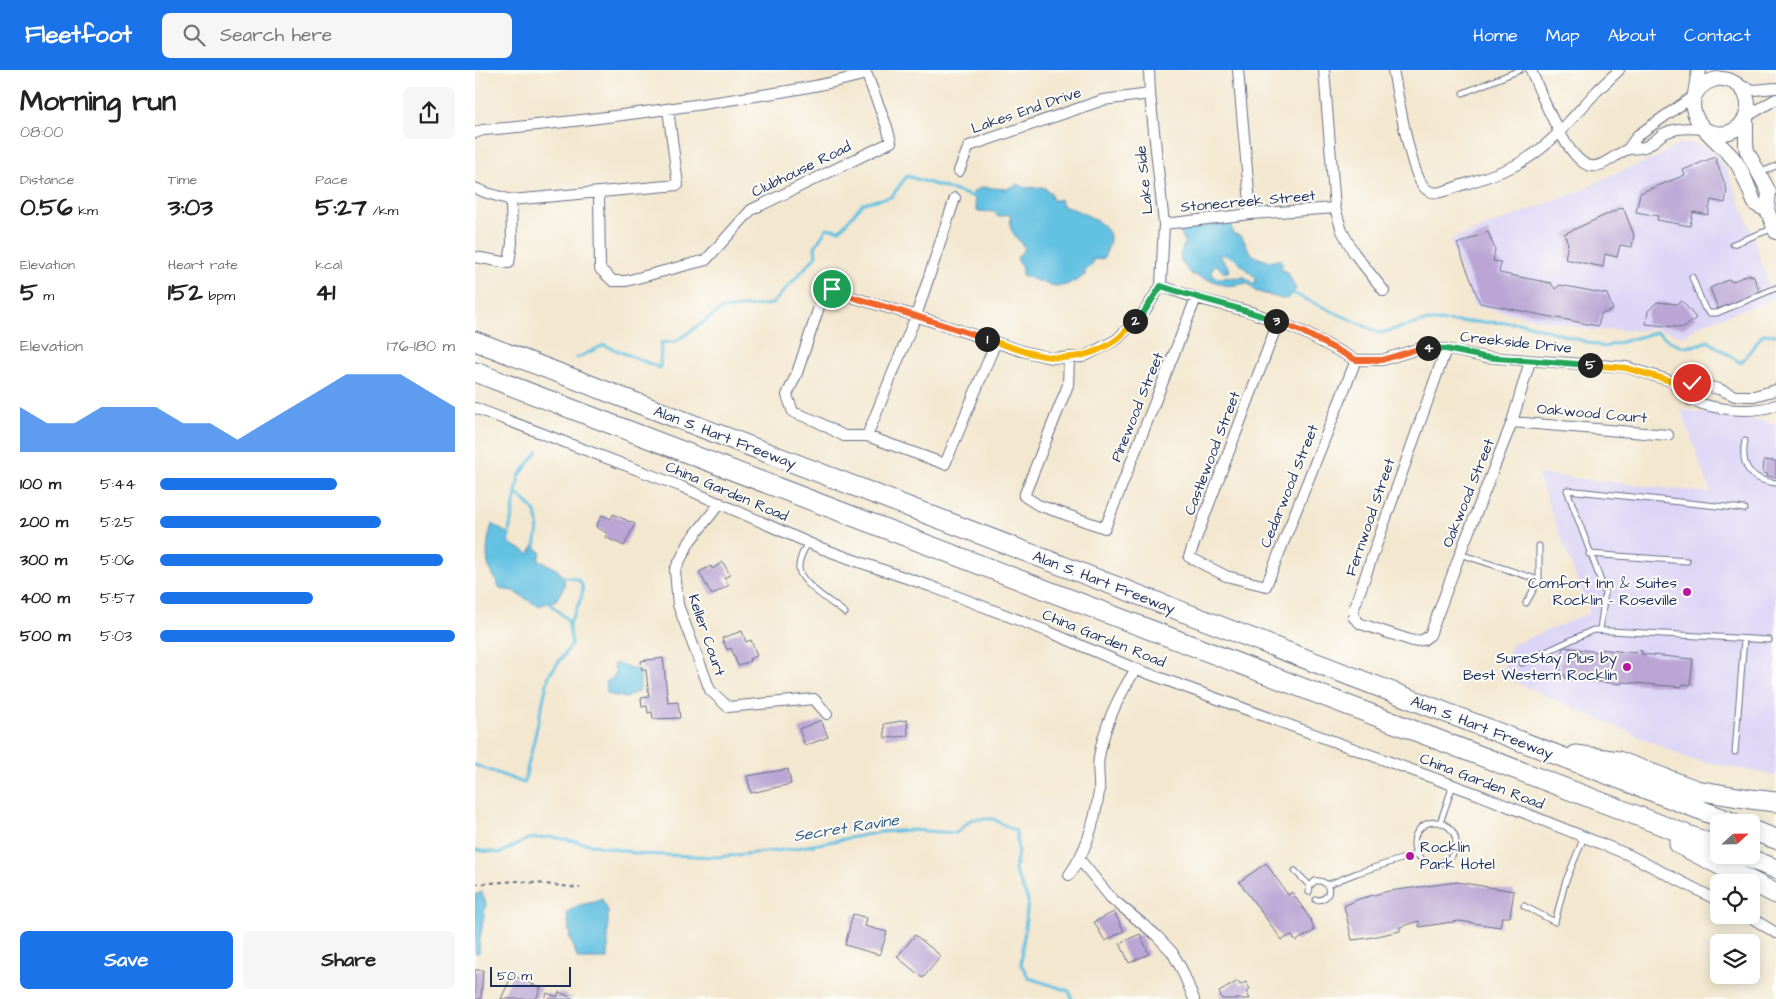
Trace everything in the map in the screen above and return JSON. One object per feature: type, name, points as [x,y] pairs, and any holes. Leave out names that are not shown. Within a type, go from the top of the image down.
[{"type":"highway","name":"Alan S. Hart Freeway","points":[[475,341],[1711,814]]},
{"type":"highway","name":"Alan S. Hart Freeway","points":[[475,372],[1710,844]]},
{"type":"highway","points":[[1540,749],[1618,761],[1696,790],[1776,802]]},
{"type":"highway","points":[[1577,794],[1698,853],[1776,894]]},
{"type":"highway","points":[[1760,833],[1776,839]]},
{"type":"highway","points":[[1760,863],[1776,869]]},
{"type":"main road","points":[[1699,70],[1693,102],[1695,117],[1704,129],[1727,150],[1738,166],[1755,204],[1767,210]]},
{"type":"main road","points":[[1727,70],[1744,92],[1747,100],[1746,144],[1750,157],[1769,192],[1767,210],[1775,230]]},
{"type":"main road","points":[[1695,95],[1707,82],[1717,79],[1729,80],[1738,86]]},
{"type":"main road","points":[[1704,129],[1718,134],[1732,132],[1743,123],[1746,117]]},
{"type":"street","name":"Lake Side","points":[[1149,70],[1164,224],[1161,286]]},
{"type":"street","points":[[1238,70],[1251,214]]},
{"type":"street","points":[[1324,70],[1335,208],[1342,231],[1354,253],[1384,292]]},
{"type":"street","points":[[1393,70],[1418,176],[1428,191],[1445,192],[1495,175],[1517,165],[1538,151],[1560,132],[1599,88],[1619,70]]},
{"type":"street","points":[[1531,70],[1560,132],[1576,156],[1591,166],[1599,165],[1628,149],[1645,148],[1664,134],[1675,129],[1704,129]]},
{"type":"street","points":[[475,133],[483,130],[534,126],[668,109],[790,91],[832,83],[865,72]]},
{"type":"street","name":"Clubhouse Road","points":[[599,192],[600,269],[613,281],[626,281],[707,260],[751,210],[891,142],[865,72]]},
{"type":"street","points":[[1738,86],[1754,90],[1776,88]]},
{"type":"street","name":"Lakes End Drive","points":[[959,172],[969,146],[1103,100],[1150,94]]},
{"type":"street","points":[[1628,149],[1638,135],[1695,95]]},
{"type":"street","points":[[1746,117],[1776,99]]},
{"type":"street","points":[[475,188],[487,194],[511,200],[678,185],[668,109]]},
{"type":"street","points":[[867,436],[916,316],[955,198]]},
{"type":"street","points":[[475,257],[509,263],[512,243],[511,200]]},
{"type":"street","name":"Stonecreek Street","points":[[1164,224],[1251,214],[1335,208]]},
{"type":"street","points":[[996,342],[945,464],[867,436],[844,436],[816,421],[793,412],[787,395],[797,373],[823,296],[832,289],[996,342],[1022,352],[1051,358],[1069,358],[1083,357],[1116,340],[1142,315],[1161,286]]},
{"type":"street","name":"Creekside Drive","points":[[1161,286],[1196,298],[1251,312],[1278,322],[1303,332],[1356,360],[1382,360],[1421,348],[1446,349],[1484,357],[1626,368],[1671,381],[1719,389],[1735,396],[1754,396],[1776,390]]},
{"type":"street","name":"Pinewood Street","points":[[1069,358],[1068,385],[1024,496],[1038,505],[1105,528],[1196,298]]},
{"type":"street","name":"Castlewood Street","points":[[1226,576],[1189,556],[1278,322]]},
{"type":"street","name":"Fernwood Street","points":[[1430,635],[1423,640],[1413,641],[1369,627],[1361,624],[1354,618],[1354,608],[1446,349]]},
{"type":"street","name":"Cedarwood Street","points":[[1226,576],[1265,586],[1356,360]]},
{"type":"street","name":"Oakwood Street","points":[[1430,635],[1512,422],[1530,361]]},
{"type":"street","name":"Creekside Drive","points":[[1671,381],[1690,399],[1724,409],[1743,411],[1776,405]]},
{"type":"street","name":"China Garden Road","points":[[475,408],[680,486],[808,542],[1038,627],[1136,669],[1453,784],[1629,855],[1710,896]]},
{"type":"street","name":"Oakwood Court","points":[[1512,422],[1668,435]]},
{"type":"street","name":"Keller Court","points":[[719,503],[690,540],[675,570],[678,606],[710,690],[728,708],[814,699],[827,714]]},
{"type":"street","points":[[1069,875],[1080,860],[1092,824],[1099,792],[1099,759],[1105,732],[1126,684],[1136,669]]},
{"type":"street","points":[[1080,860],[1111,898],[1157,935],[1172,952],[1194,999]]},
{"type":"street","points":[[1760,923],[1776,933]]},
{"type":"lane","points":[[1463,93],[1520,70]]},
{"type":"lane","points":[[1759,173],[1776,166]]},
{"type":"lane","points":[[1733,244],[1775,230]]},
{"type":"lane","points":[[1692,278],[1704,307],[1712,314],[1776,288]]},
{"type":"lane","points":[[1745,441],[1743,457],[1751,474],[1759,479],[1776,483]]},
{"type":"lane","points":[[1599,630],[1605,592],[1589,554],[1567,490],[1745,509]]},
{"type":"lane","points":[[808,542],[801,556],[799,570],[804,580],[845,613]]},
{"type":"lane","points":[[1526,603],[1539,580],[1539,546]]},
{"type":"lane","points":[[1460,554],[1539,580]]},
{"type":"lane","points":[[1589,554],[1687,562]]},
{"type":"lane","points":[[1522,663],[1593,630],[1769,640]]},
{"type":"lane","points":[[1735,752],[1744,639]]},
{"type":"lane","points":[[1440,823],[1453,784]]},
{"type":"lane","points":[[1440,823],[1448,827],[1453,833],[1456,841],[1455,849],[1452,856],[1446,862],[1430,864],[1417,854],[1415,838],[1425,825],[1440,823]]},
{"type":"lane","points":[[1524,906],[1555,922],[1565,883],[1585,837]]},
{"type":"lane","points":[[1327,885],[1357,872],[1417,854]]},
{"type":"lane","points":[[1295,871],[1309,889],[1318,880],[1327,885],[1329,891],[1327,897],[1316,900]]},
{"type":"path","points":[[475,884],[519,881],[580,888]]},
{"type":"shaded area","points":[[1693,143],[1710,149],[1726,169],[1746,217],[1774,299],[1701,324],[1684,336],[1655,328],[1593,330],[1474,306],[1450,240],[1587,188],[1613,174],[1656,158],[1678,144]]},
{"type":"shaded area","points":[[1681,410],[1776,423],[1776,776],[1690,759],[1501,676],[1511,645],[1590,613],[1537,474],[1711,493]]},
{"type":"water","points":[[1018,184],[1026,188],[1043,187],[1051,193],[1052,200],[1060,199],[1062,205],[1099,222],[1109,232],[1110,238],[1104,258],[1093,260],[1092,265],[1084,271],[1086,274],[1075,282],[1073,281],[1061,286],[1055,286],[1022,275],[1022,269],[1017,258],[1025,248],[1012,231],[1009,214],[998,217],[995,212],[977,211],[973,192],[982,187],[1006,189]]},
{"type":"water","points":[[1230,222],[1233,233],[1242,237],[1249,251],[1254,255],[1270,261],[1280,259],[1283,265],[1280,267],[1288,273],[1296,289],[1289,298],[1282,299],[1255,291],[1247,283],[1228,286],[1191,274],[1181,262],[1180,255],[1185,242],[1179,230],[1187,227],[1192,229]],"holes":[[[1225,252],[1234,256],[1256,278],[1255,285],[1245,277],[1215,278],[1211,271],[1216,264],[1223,272],[1229,272],[1230,269],[1219,255],[1226,256]]]},
{"type":"water","points":[[492,524],[510,535],[508,541],[511,544],[530,554],[533,546],[541,552],[538,560],[560,572],[563,576],[564,586],[556,600],[538,606],[513,591],[500,589],[489,567],[487,557],[487,546]]},
{"type":"water","points":[[617,663],[640,671],[640,690],[626,698],[607,694],[606,682],[613,678],[616,671],[613,665]]},
{"type":"water","points":[[482,892],[486,904],[479,953],[475,953],[475,895]]},
{"type":"water","points":[[602,899],[608,911],[608,959],[578,959],[570,938],[567,912],[579,905]]},
{"type":"building","points":[[1715,157],[1727,190],[1725,203],[1711,200],[1708,215],[1693,212],[1690,226],[1657,220],[1658,216],[1636,212],[1640,193],[1685,175],[1683,170]]},
{"type":"building","points":[[1623,207],[1634,235],[1632,247],[1620,245],[1617,257],[1605,254],[1603,267],[1565,259],[1568,243],[1564,234]]},
{"type":"building","points":[[1488,232],[1495,249],[1493,261],[1501,262],[1499,273],[1551,283],[1555,289],[1560,285],[1607,294],[1613,310],[1601,314],[1598,326],[1480,303],[1457,244]]},
{"type":"building","points":[[1750,274],[1750,276],[1753,275],[1760,293],[1718,309],[1710,288],[1730,279],[1731,282]]},
{"type":"building","points":[[1682,301],[1696,318],[1684,328],[1646,324],[1648,311],[1657,302],[1678,304]]},
{"type":"building","points":[[1764,460],[1776,461],[1776,477],[1767,476],[1768,474],[1763,473]]},
{"type":"building","points":[[613,514],[635,524],[624,546],[605,537],[607,533],[596,527],[602,515],[611,519]]},
{"type":"building","points":[[723,562],[730,575],[724,578],[729,585],[712,595],[699,572],[711,566],[712,569]]},
{"type":"building","points":[[742,631],[746,642],[751,640],[757,656],[738,666],[731,648],[727,650],[722,638]]},
{"type":"building","name":"SureStay Plus by Best Western Rocklin","points":[[1563,647],[1599,652],[1600,649],[1636,653],[1636,650],[1642,651],[1641,654],[1693,659],[1690,685],[1683,684],[1681,687],[1622,682],[1621,684],[1565,678],[1565,675],[1560,674]]},
{"type":"building","points":[[663,658],[668,703],[678,702],[680,718],[653,719],[652,712],[648,713],[647,706],[642,707],[641,698],[649,697],[646,670],[642,670],[641,661]]},
{"type":"building","points":[[821,720],[828,737],[805,746],[799,729]]},
{"type":"building","points":[[907,720],[908,736],[885,738],[884,724]]},
{"type":"building","points":[[788,769],[791,784],[751,793],[747,776]]},
{"type":"building","points":[[1266,863],[1288,895],[1292,892],[1311,920],[1314,931],[1296,941],[1291,935],[1282,940],[1239,882]]},
{"type":"building","points":[[1457,882],[1514,891],[1510,917],[1502,917],[1500,927],[1459,921],[1419,927],[1419,921],[1400,927],[1400,931],[1352,940],[1344,906],[1359,899],[1389,891]]},
{"type":"building","points":[[1114,912],[1124,931],[1105,941],[1094,922]]},
{"type":"building","points":[[853,914],[867,918],[865,926],[887,932],[880,955],[845,945]]},
{"type":"building","points":[[1140,934],[1149,954],[1129,963],[1120,943]]},
{"type":"building","points":[[915,935],[941,956],[923,978],[897,957]]},
{"type":"building","points":[[475,970],[483,970],[481,999],[475,999]]},
{"type":"building","points":[[512,975],[541,988],[536,999],[501,999]]},
{"type":"building","points":[[1238,981],[1240,985],[1246,982],[1250,989],[1246,991],[1250,999],[1222,999],[1219,992]]},
{"type":"building","points":[[559,992],[574,999],[545,999],[547,993],[557,997]]},
{"type":"waterway","points":[[577,358],[604,345],[660,368],[661,343],[675,342],[722,309],[772,304],[816,256],[815,247],[827,228],[840,230],[863,203],[891,197],[907,176],[978,198]]},
{"type":"waterway","points":[[1223,253],[1239,259]]},
{"type":"waterway","points":[[1290,292],[1380,333],[1425,321],[1522,323],[1604,347],[1657,332],[1681,346],[1693,346],[1708,341],[1741,363],[1763,334],[1776,335]]},
{"type":"waterway","points":[[508,538],[519,476],[538,451]]},
{"type":"waterway","points":[[516,494],[536,514],[538,529],[535,548]]},
{"type":"waterway","points":[[563,577],[574,578],[580,582],[582,587],[580,602],[569,624]]},
{"type":"waterway","points":[[475,765],[524,783],[549,675],[572,644],[568,620],[546,600]]},
{"type":"waterway","name":"Secret Ravine","points":[[475,850],[500,853],[528,839],[553,837],[640,854],[718,857],[792,849],[881,832],[912,830],[956,833],[972,819],[993,819],[1016,831],[1018,851],[1015,871],[1028,900],[1021,964],[1029,978],[1069,991],[1072,999]]},
{"type":"place","name":"Comfort Inn & Suites Rocklin - Roseville","points":[[1687,592]]},
{"type":"place","name":"SureStay Plus by Best Western Rocklin","points":[[1627,667]]},
{"type":"place","name":"Rocklin Park Hotel","points":[[1410,856]]},
{"type":"route","points":[[832,289],[1022,352],[1051,358],[1083,357],[1116,340],[1142,315],[1161,286],[1196,298],[1251,312],[1278,322],[1303,332],[1356,360],[1382,360],[1421,348],[1446,349],[1484,357],[1626,368],[1671,381],[1692,383]]}]
